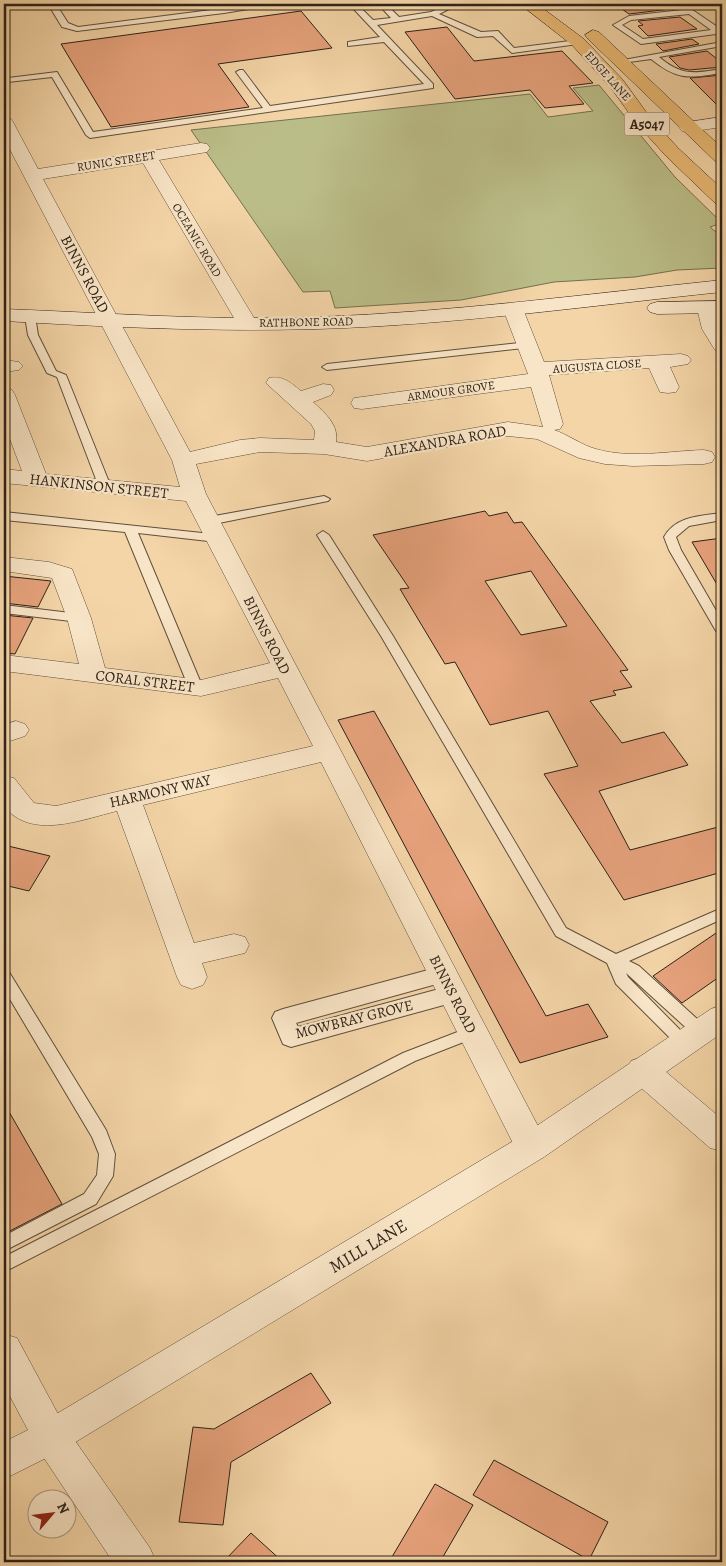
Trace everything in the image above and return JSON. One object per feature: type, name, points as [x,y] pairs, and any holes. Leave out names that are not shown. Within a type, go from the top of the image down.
[{"type":"highway","name":"EDGE LANE","points":[[528,4],[578,42],[617,84],[644,120],[672,152],[722,199]]},
{"type":"highway","name":"EDGE LANE","points":[[578,42],[592,40],[569,15],[622,61],[722,158]]},
{"type":"street","name":"BINNS ROAD","points":[[4,122],[183,460],[194,494],[329,751],[532,1147]]},
{"type":"street","points":[[688,127],[722,122]]},
{"type":"street","name":"RUNIC STREET","points":[[32,175],[201,148]]},
{"type":"street","name":"OCEANIC ROAD","points":[[148,156],[247,323]]},
{"type":"street","name":"RATHBONE ROAD","points":[[4,315],[247,323],[356,321],[513,309],[722,286]]},
{"type":"street","name":"RATHBONE ROAD","points":[[607,298],[645,308],[715,308]]},
{"type":"street","points":[[715,308],[712,329],[722,346]]},
{"type":"street","points":[[513,309],[538,374],[552,424]]},
{"type":"street","name":"AUGUSTA CLOSE","points":[[538,374],[681,360]]},
{"type":"street","name":"AUGUSTA CLOSE","points":[[657,362],[668,387]]},
{"type":"street","name":"ARMOUR GROVE","points":[[362,403],[538,374]]},
{"type":"street","points":[[277,384],[299,400],[324,426],[326,431],[324,447]]},
{"type":"street","points":[[299,400],[323,390]]},
{"type":"street","points":[[4,395],[37,480]]},
{"type":"street","name":"ALEXANDRA ROAD","points":[[183,460],[240,447],[260,445],[324,447],[367,454],[508,429],[530,430],[550,436],[573,449],[600,456],[614,458],[704,457]]},
{"type":"street","name":"HANKINSON STREET","points":[[4,476],[175,494],[194,494]]},
{"type":"street","points":[[4,564],[49,569],[63,574],[79,618],[94,674]]},
{"type":"street","name":"CORAL STREET","points":[[4,663],[196,688],[284,668]]},
{"type":"street","name":"HARMONY WAY","points":[[4,785],[18,808],[36,815],[56,816],[329,751]]},
{"type":"street","points":[[127,799],[188,967],[234,945]]},
{"type":"street","name":"MOWBRAY GROVE","points":[[448,984],[291,1038],[283,1018],[448,984]]},
{"type":"street","name":"MILL LANE","points":[[4,1461],[50,1437],[532,1147],[702,1030]]},
{"type":"street","points":[[642,1070],[722,1138]]},
{"type":"street","points":[[4,1350],[50,1437],[136,1562]]},
{"type":"lane","points":[[52,4],[65,25],[77,29],[274,4]]},
{"type":"lane","points":[[218,4],[224,11]]},
{"type":"lane","points":[[8,80],[54,74],[90,135],[430,86],[353,4]]},
{"type":"lane","points":[[382,4],[397,19]]},
{"type":"lane","points":[[371,23],[433,14],[455,4]]},
{"type":"lane","points":[[691,11],[720,33],[641,42],[617,25],[629,18],[691,11]]},
{"type":"lane","points":[[433,14],[480,35],[495,33],[512,51],[578,42]]},
{"type":"lane","points":[[351,44],[386,39]]},
{"type":"lane","points":[[622,61],[719,45]]},
{"type":"lane","points":[[653,56],[676,74],[687,76],[722,71]]},
{"type":"lane","points":[[240,72],[268,109]]},
{"type":"lane","points":[[30,316],[33,335],[52,373],[61,375],[105,486]]},
{"type":"lane","points":[[327,367],[528,345]]},
{"type":"lane","points":[[4,516],[130,529],[213,529],[324,499]]},
{"type":"lane","points":[[722,517],[684,524],[674,530],[670,537],[675,550],[722,631]]},
{"type":"lane","points":[[130,529],[196,688]]},
{"type":"lane","points":[[323,535],[387,636],[561,932],[614,961],[620,980],[702,1030]]},
{"type":"lane","points":[[4,610],[79,618]]},
{"type":"lane","points":[[614,961],[722,913]]},
{"type":"lane","points":[[4,976],[100,1135],[107,1154],[105,1176],[90,1199],[4,1244]]},
{"type":"lane","points":[[4,1265],[409,1057],[473,1032]]},
{"type":"green space","points":[[599,85],[675,177],[722,223],[710,227],[722,237],[722,268],[677,270],[635,277],[554,282],[461,300],[335,308],[330,291],[303,292],[191,130],[530,94],[548,117],[593,111],[573,88]]},
{"type":"building","points":[[615,4],[662,4],[670,9],[629,14]]},
{"type":"building","points":[[301,11],[332,48],[218,64],[249,107],[111,127],[61,44]]},
{"type":"building","points":[[680,17],[697,29],[648,36],[638,26],[643,25],[638,21]]},
{"type":"building","points":[[447,27],[474,61],[562,51],[593,83],[569,86],[584,104],[545,108],[530,90],[455,99],[405,32]]},
{"type":"building","points":[[692,39],[699,44],[663,51],[656,44]]},
{"type":"building","points":[[707,51],[722,63],[722,67],[689,70],[680,68],[669,57]]},
{"type":"building","points":[[722,75],[722,110],[690,78]]},
{"type":"building","points":[[485,511],[489,516],[507,512],[514,523],[522,522],[628,670],[620,671],[632,687],[613,691],[616,695],[590,701],[622,743],[664,732],[688,765],[599,791],[630,850],[722,826],[722,872],[624,900],[544,774],[578,766],[548,711],[490,725],[455,662],[445,664],[400,589],[409,588],[373,535]],"holes":[[[531,571],[567,626],[521,635],[485,581]]]},
{"type":"building","points":[[722,538],[722,593],[692,542]]},
{"type":"building","points":[[4,576],[51,581],[38,607],[4,603]]},
{"type":"building","points":[[4,615],[33,618],[15,654],[4,653]]},
{"type":"building","points":[[374,711],[546,1016],[588,1004],[608,1037],[520,1063],[338,720]]},
{"type":"building","points":[[4,845],[50,856],[29,891],[4,885]]},
{"type":"building","points":[[722,929],[722,975],[682,1003],[653,976]]},
{"type":"building","points":[[4,1103],[62,1204],[4,1234]]},
{"type":"building","points":[[311,1373],[331,1403],[231,1462],[223,1525],[179,1522],[193,1427],[214,1429]]},
{"type":"building","points":[[494,1460],[608,1522],[589,1560],[473,1495]]},
{"type":"building","points":[[435,1484],[473,1505],[440,1562],[389,1562]]},
{"type":"building","points":[[251,1533],[283,1562],[223,1562]]}]
